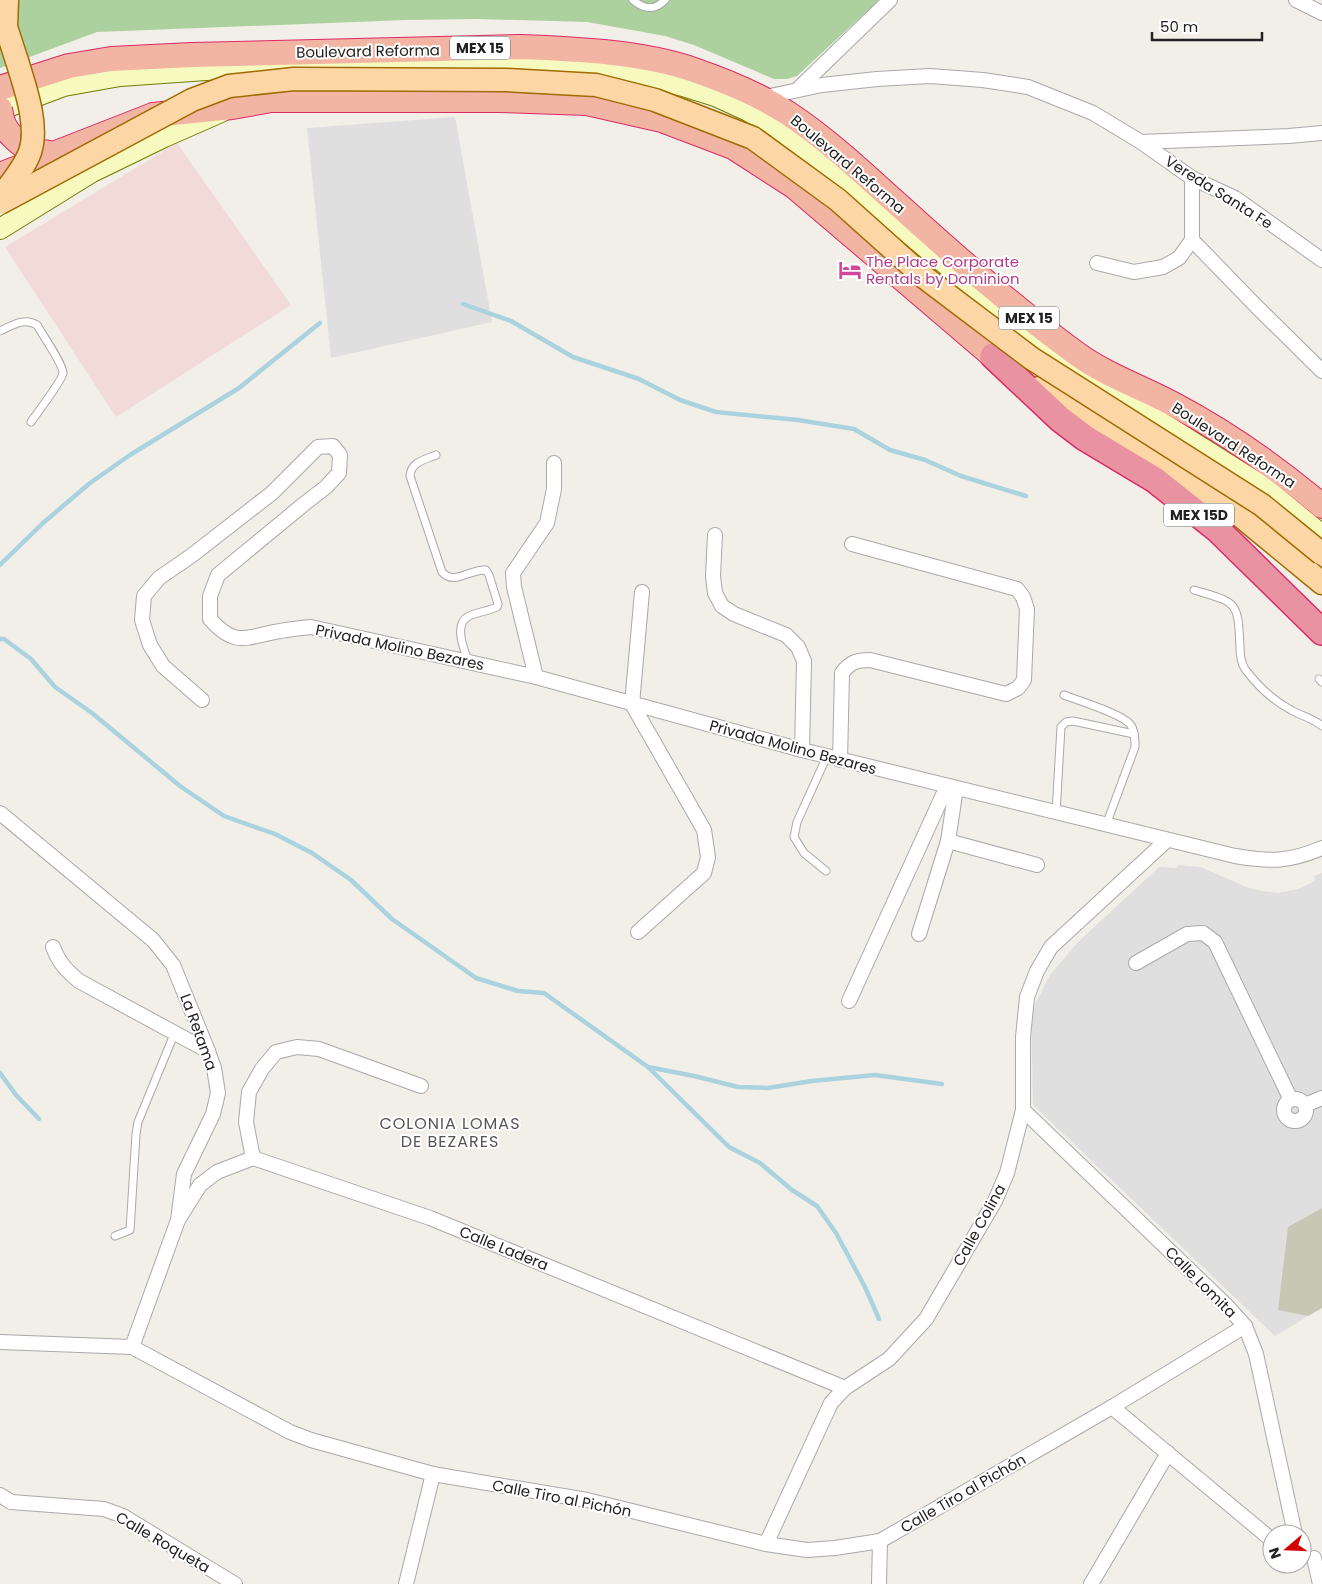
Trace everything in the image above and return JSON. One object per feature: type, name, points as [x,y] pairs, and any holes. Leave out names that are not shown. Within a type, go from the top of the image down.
[{"type":"highway","name":"Boulevard Reforma","points":[[53,71],[86,62],[135,57],[510,47],[565,48],[616,54],[659,61],[691,69],[724,81],[787,113],[820,136],[970,268],[1064,345],[1088,362],[1118,379],[1171,403],[1202,420],[1278,470],[1322,506]]},
{"type":"highway","name":"MEX 15","points":[[0,88],[53,71]]},
{"type":"highway","points":[[0,175],[153,115],[232,107],[271,100],[500,100],[587,103],[662,120],[733,147],[794,187],[993,356]]},
{"type":"highway","points":[[1,116],[17,141],[32,150],[54,154]]},
{"type":"highway","name":"MEX 15D","points":[[993,356],[1060,419],[1084,438],[1155,480],[1218,530],[1322,632]]},
{"type":"main road","points":[[0,198],[26,161],[33,137],[29,100],[6,27],[8,0]]},
{"type":"main road","points":[[1,116],[64,86],[120,76],[206,70],[385,65],[557,66],[616,72],[683,86],[715,96],[748,110],[778,129],[852,186],[1071,369],[1099,389],[1148,414],[1264,486],[1322,535]]},
{"type":"main road","points":[[1,116],[53,71]]},
{"type":"main road","points":[[0,203],[192,100],[229,86],[294,79],[506,80],[596,85],[655,100],[753,138],[838,200],[924,277],[1031,358],[1262,505],[1322,554]]},
{"type":"main road","points":[[0,229],[92,172],[232,107]]},
{"type":"main road","points":[[993,356],[1080,417],[1232,508],[1322,583]]},
{"type":"street","points":[[798,89],[890,0]]},
{"type":"street","points":[[1296,0],[1322,13]]},
{"type":"street","points":[[760,98],[798,89],[877,79],[930,76],[992,81],[1028,87],[1093,113],[1141,142]]},
{"type":"street","name":"Vereda Santa Fe","points":[[1141,142],[1322,133]]},
{"type":"street","name":"Vereda Santa Fe","points":[[1141,142],[1192,178],[1236,198],[1322,260]]},
{"type":"street","points":[[1097,263],[1134,272],[1163,267],[1179,258],[1192,240],[1192,178]]},
{"type":"street","points":[[1192,240],[1322,371]]},
{"type":"street","name":"Privada Molino Bezares","points":[[202,700],[163,666],[150,645],[142,620],[144,596],[159,578],[191,556],[272,493],[318,448],[334,446],[340,455],[339,474],[326,487],[218,575],[210,596],[210,619],[221,631],[242,639],[263,636],[279,631],[311,627],[536,677],[833,758],[1235,856],[1278,861],[1304,856],[1322,848]]},
{"type":"street","points":[[536,677],[514,587],[513,573],[547,523],[554,489],[554,463]]},
{"type":"street","points":[[715,535],[713,576],[715,593],[722,606],[734,614],[786,635],[798,647],[804,661],[802,750]]},
{"type":"street","points":[[833,758],[842,674],[848,664],[860,660],[870,660],[1006,694],[1018,688],[1024,680],[1027,608],[1023,597],[1016,589],[852,544]]},
{"type":"street","points":[[638,932],[704,873],[708,857],[704,830],[632,704],[642,592]]},
{"type":"street","points":[[919,934],[948,841],[952,787]]},
{"type":"street","points":[[849,1001],[952,787]]},
{"type":"street","name":"La Retama","points":[[0,813],[154,940],[173,965],[214,1068],[218,1093],[213,1114],[184,1174],[178,1220],[132,1346]]},
{"type":"street","name":"Calle Colina","points":[[766,1544],[831,1403],[845,1388],[889,1359],[926,1319],[995,1201],[1007,1173],[1024,1110],[1023,1037],[1027,997],[1037,971],[1051,947],[1167,840]]},
{"type":"street","points":[[948,841],[1037,865]]},
{"type":"street","points":[[1136,963],[1187,934],[1203,933],[1215,942],[1291,1100]]},
{"type":"street","points":[[53,947],[58,960],[65,970],[208,1051]]},
{"type":"street","points":[[178,1220],[200,1185],[217,1172],[253,1158],[246,1122],[249,1092],[262,1069],[276,1052],[296,1047],[319,1049],[421,1086]]},
{"type":"street","points":[[1305,1106],[1322,1098]]},
{"type":"street","points":[[1297,1099],[1305,1106],[1302,1119],[1291,1120],[1286,1115],[1284,1108],[1291,1100],[1297,1099]]},
{"type":"street","name":"Calle Lomita","points":[[1024,1110],[1225,1304],[1245,1326],[1256,1354],[1293,1524]]},
{"type":"street","name":"Calle Ladera","points":[[253,1158],[430,1218],[845,1388]]},
{"type":"street","name":"Calle Tiro al Pichón","points":[[0,1344],[132,1346],[290,1432],[311,1440],[433,1474],[587,1500],[766,1544],[807,1550],[880,1541],[1112,1407],[1245,1326]]},
{"type":"street","points":[[1112,1407],[1262,1532]]},
{"type":"street","points":[[1092,1584],[1168,1453]]},
{"type":"street","points":[[406,1584],[433,1474]]},
{"type":"street","name":"Calle Roqueta","points":[[0,1495],[11,1502],[110,1511],[123,1516],[235,1584]]},
{"type":"street","points":[[879,1584],[880,1541]]},
{"type":"street","points":[[1313,1558],[1320,1584]]},
{"type":"lane","points":[[633,0],[641,7],[652,7],[661,4],[665,0]]},
{"type":"lane","points":[[0,331],[24,321],[31,321],[37,325],[60,364],[63,373],[31,422]]},
{"type":"lane","points":[[436,455],[416,463],[412,467],[410,476],[442,572],[446,578],[453,579],[478,570],[486,570],[498,604],[497,607],[468,616],[463,620],[460,629],[468,662]]},
{"type":"lane","points":[[1194,590],[1225,599],[1232,604],[1237,619],[1240,654],[1244,668],[1272,697],[1290,710],[1322,726]]},
{"type":"lane","points":[[1064,695],[1116,715],[1130,724],[1134,734],[1135,747],[1106,826]]},
{"type":"lane","points":[[1056,813],[1061,727],[1066,722],[1073,721],[1134,734]]},
{"type":"lane","points":[[826,871],[804,853],[794,837],[797,822],[833,758]]},
{"type":"lane","points":[[115,1236],[130,1230],[138,1122],[174,1032]]},
{"type":"shaded area","points":[[455,117],[492,322],[331,358],[307,128]]},
{"type":"shaded area","points":[[177,143],[291,305],[116,417],[5,247]]},
{"type":"shaded area","points":[[1178,865],[1201,867],[1246,887],[1278,893],[1298,889],[1315,881],[1314,876],[1322,873],[1322,1308],[1275,1336],[1033,1105],[1031,1012],[1050,975],[1077,943],[1159,867],[1176,868]]},
{"type":"shaded area","points":[[1322,1208],[1322,1308],[1308,1316],[1278,1310],[1288,1227]]},
{"type":"green space","points":[[0,0],[879,0],[797,76],[787,79],[774,79],[694,45],[665,36],[587,22],[477,19],[97,32],[0,68]]},
{"type":"waterway","points":[[463,304],[511,321],[573,357],[639,379],[680,400],[716,412],[798,420],[854,429],[890,450],[925,460],[961,476],[1026,496]]},
{"type":"waterway","points":[[0,565],[43,523],[90,483],[130,455],[239,388],[320,323]]},
{"type":"waterway","points":[[0,639],[4,639],[31,659],[55,687],[92,713],[180,786],[224,816],[275,834],[312,853],[351,880],[392,919],[476,978],[518,991],[544,993],[648,1067],[729,1147],[760,1163],[792,1190],[817,1206],[836,1233],[865,1287],[879,1319]]},
{"type":"waterway","points":[[648,1067],[738,1087],[768,1088],[812,1081],[875,1075],[942,1084]]},
{"type":"waterway","points":[[0,1073],[16,1095],[39,1119]]},
{"type":"place","name":"The Place Corporate Rentals by Dominion","points":[[850,270]]},
{"type":"district","name":"COLONIA LOMAS DE BEZARES","points":[[450,1132]]}]
